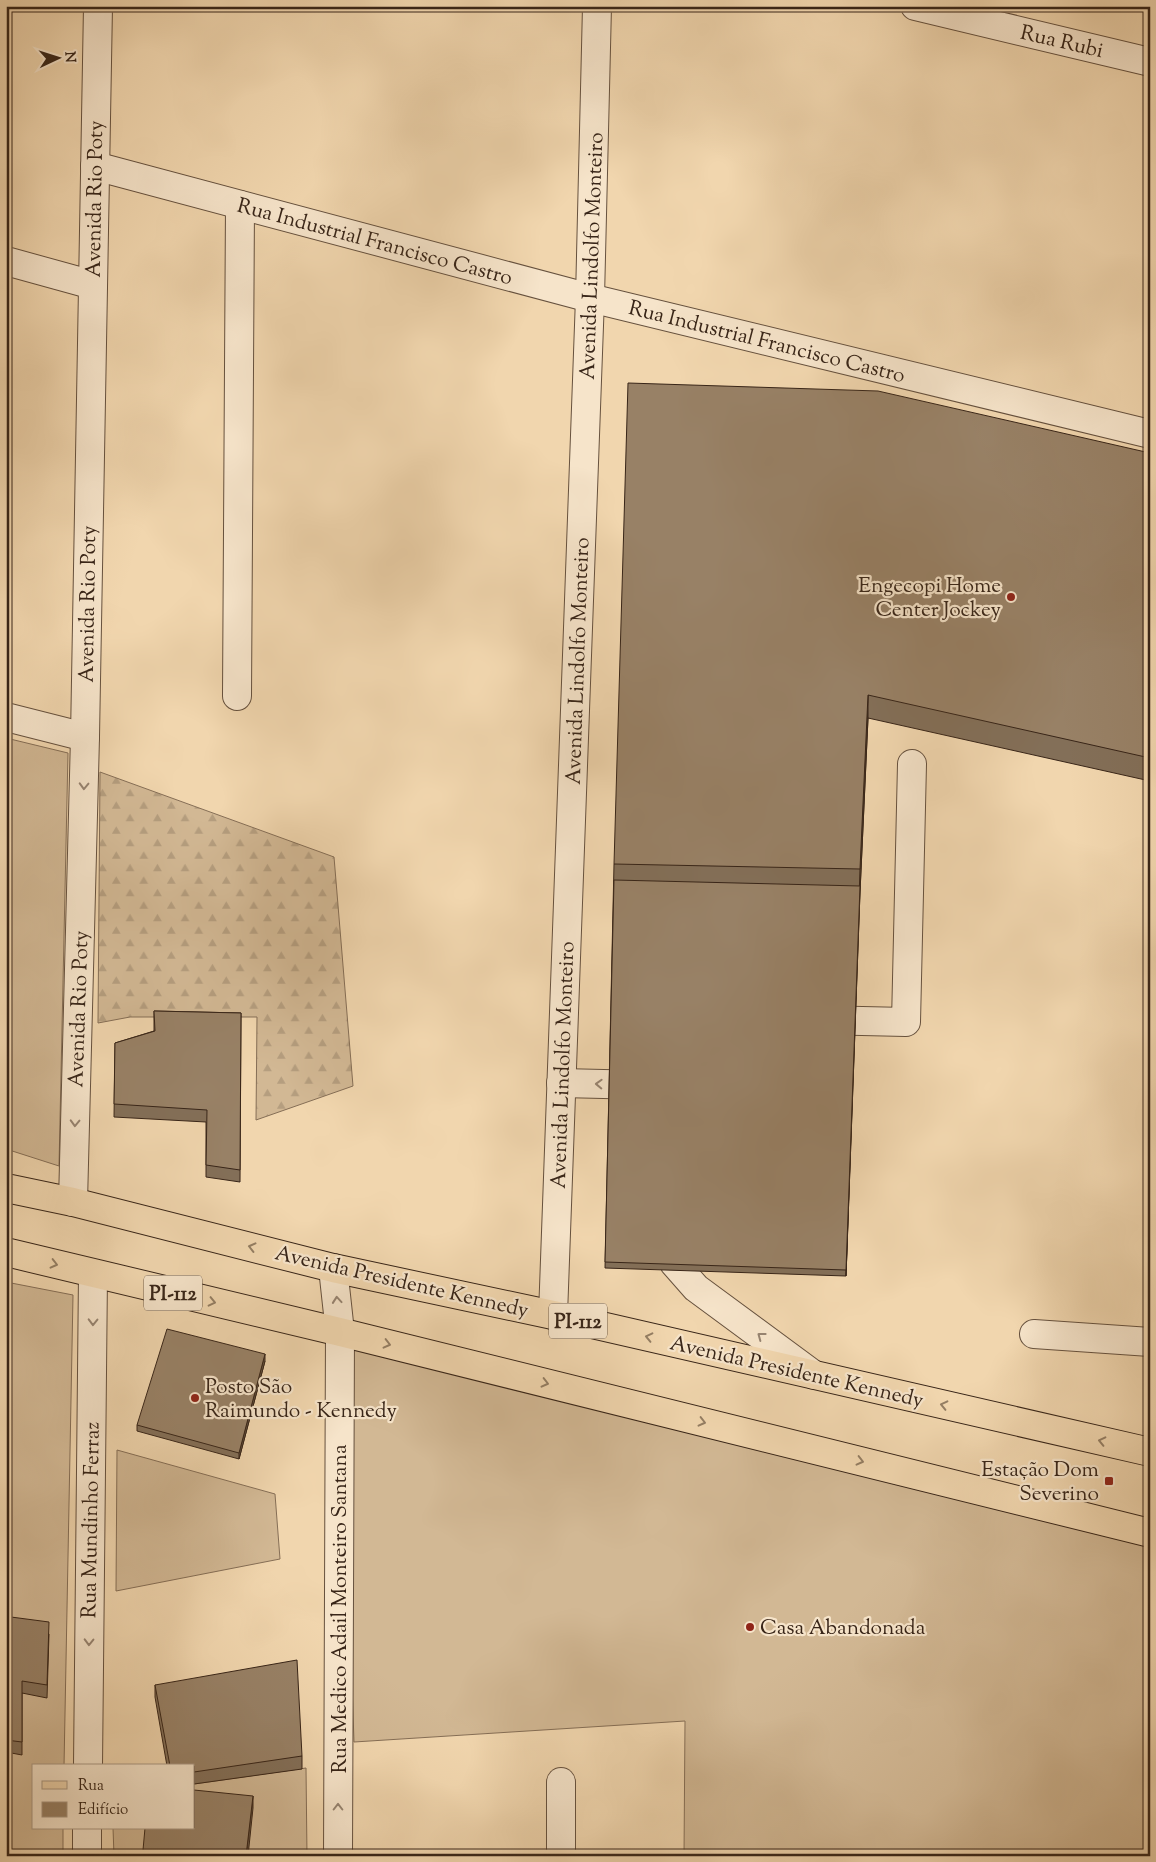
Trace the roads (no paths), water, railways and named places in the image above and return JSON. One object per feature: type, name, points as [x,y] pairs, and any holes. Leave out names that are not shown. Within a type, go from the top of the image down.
[{"type":"main road","name":"Avenida Presidente Kennedy","points":[[6,1188],[73,1202],[333,1268],[553,1315],[1150,1452]]},
{"type":"main road","name":"PI-112","points":[[6,1252],[340,1332],[1150,1532]]},
{"type":"street","name":"Avenida Rio Poty","points":[[73,1202],[85,737],[98,6]]},
{"type":"street","name":"Avenida Lindolfo Monteiro","points":[[553,1315],[590,298],[597,6]]},
{"type":"street","name":"Rua Rubi","points":[[915,6],[1150,62]]},
{"type":"street","name":"Rua Industrial Francisco Castro","points":[[95,166],[590,298],[1150,434]]},
{"type":"street","points":[[237,696],[240,205]]},
{"type":"street","points":[[6,261],[93,285]]},
{"type":"street","points":[[6,717],[85,737]]},
{"type":"street","points":[[796,1019],[906,1022],[912,764]]},
{"type":"street","points":[[561,1083],[665,1086]]},
{"type":"street","points":[[705,1228],[684,1239],[673,1250],[674,1263],[696,1288],[814,1375]]},
{"type":"street","name":"Rua Medico Adail Monteiro Santana","points":[[333,1268],[340,1332],[338,1856]]},
{"type":"street","name":"Rua Mundinho Ferraz","points":[[88,1764],[93,1274]]},
{"type":"street","points":[[1034,1334],[1150,1342]]},
{"type":"street","points":[[560,1782],[561,1856]]},
{"type":"street","points":[[87,1830],[87,1856]]},
{"type":"place","name":"Engecopi Home Center Jockey","points":[[1011,597]]},
{"type":"place","name":"Posto São Raimundo - Kennedy","points":[[195,1398]]},
{"type":"place","name":"Estação Dom Severino","points":[[1109,1481]]},
{"type":"place","name":"Casa Abandonada","points":[[750,1627]]}]
